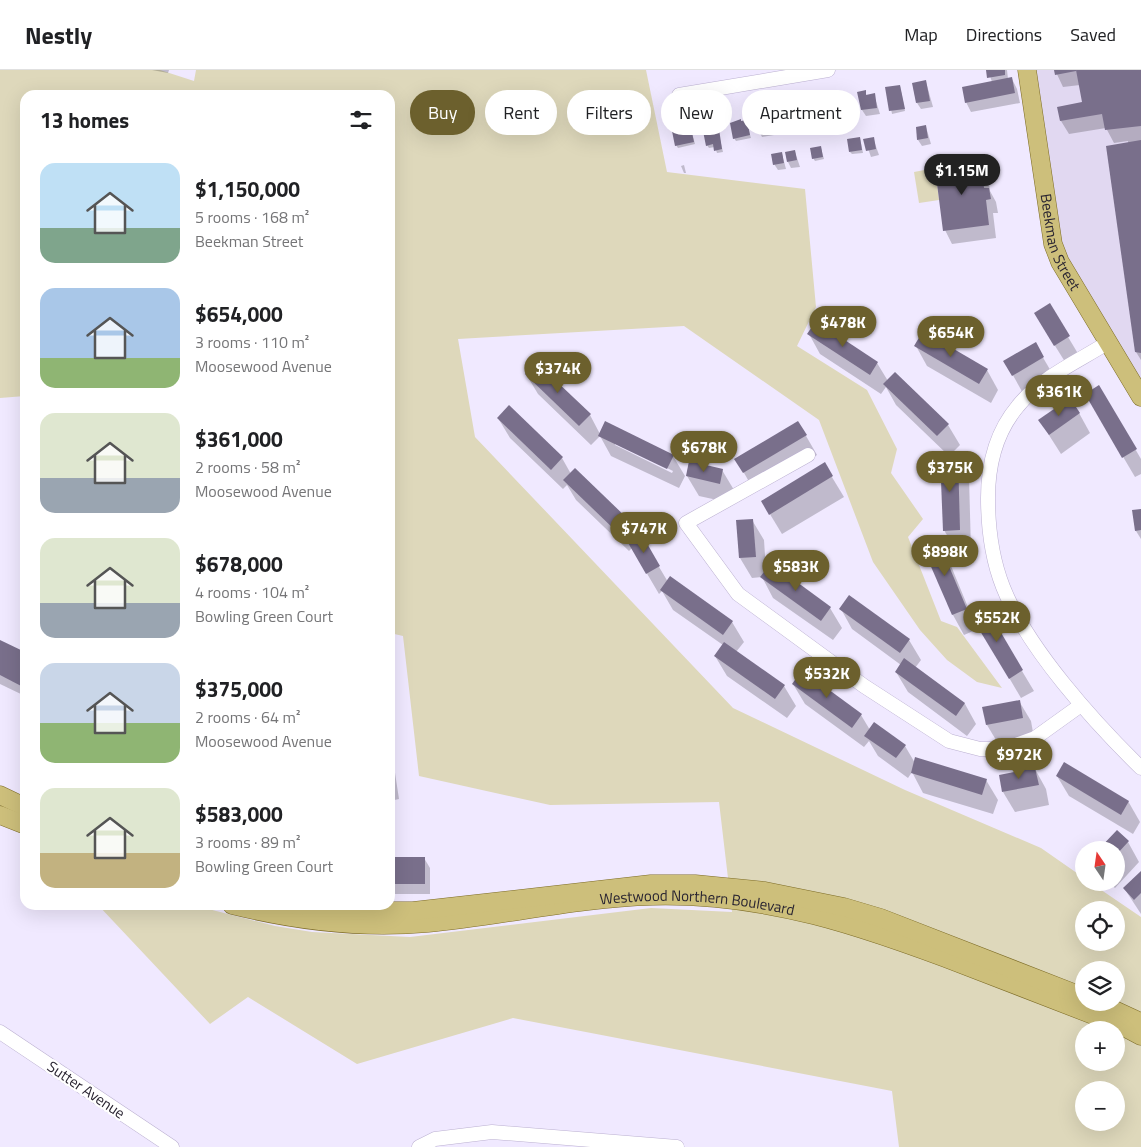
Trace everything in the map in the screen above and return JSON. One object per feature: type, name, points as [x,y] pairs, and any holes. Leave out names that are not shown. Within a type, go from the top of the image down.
[{"type":"main road","name":"Beekman Street","points":[[1027,70],[1053,244],[1060,262],[1141,397]]},
{"type":"main road","points":[[0,795],[20,804]]},
{"type":"main road","points":[[0,815],[20,823]]},
{"type":"main road","name":"Westwood Northern Boulevard","points":[[353,910],[413,911],[651,884],[695,884],[765,890],[844,907],[881,918],[1075,993]]},
{"type":"main road","name":"Westwood Northern Boulevard","points":[[254,910],[288,918],[342,924],[386,925],[427,923],[653,896],[746,902],[791,909],[880,933],[1124,1027],[1141,1036]]},
{"type":"main road","points":[[1117,1011],[1141,1022]]},
{"type":"street","points":[[709,90],[828,70]]},
{"type":"street","points":[[1107,343],[1042,384],[1018,406],[1000,434],[988,480],[991,539],[1004,588],[1035,642],[1081,705],[1141,768]]},
{"type":"street","points":[[808,455],[686,523],[738,594],[864,686],[950,741],[980,749],[1005,749],[1035,738],[1081,705]]},
{"type":"street","name":"Sutter Avenue","points":[[0,1032],[172,1147]]},
{"type":"street","points":[[419,1147],[435,1139],[492,1132],[678,1147]]},
{"type":"shaded area","points":[[0,70],[160,70],[194,81],[196,70],[646,70],[650,90],[567,90],[567,135],[651,135],[651,94],[667,172],[805,189],[816,307],[797,346],[867,390],[897,449],[891,473],[923,519],[908,537],[941,621],[957,627],[1002,688],[977,682],[947,660],[920,630],[873,562],[819,420],[684,326],[458,339],[475,437],[733,708],[905,790],[1041,848],[1075,872],[1075,891],[1103,891],[1117,901],[1075,901],[1075,951],[1125,951],[1125,906],[1141,917],[1141,1147],[899,1147],[892,1091],[513,1018],[357,1064],[248,997],[210,1024],[103,910],[213,910],[275,926],[312,932],[410,937],[651,908],[732,912],[719,802],[550,805],[419,776],[403,636],[395,634],[395,90],[20,90],[20,396],[0,398]]},
{"type":"shaded area","points":[[1027,70],[1141,70],[1141,397],[1060,262]]},
{"type":"shaded area","points":[[935,168],[939,200],[919,203],[914,172]]},
{"type":"building","points":[[986,70],[1005,70],[1005,75],[987,78]]},
{"type":"building","points":[[1054,70],[1076,70],[1076,71],[1055,75]]},
{"type":"building","points":[[1076,70],[1141,70],[1141,126],[1105,130],[1102,114],[1060,121],[1057,107],[1082,102]]},
{"type":"building","points":[[1012,77],[1015,93],[965,103],[962,87]]},
{"type":"building","points":[[926,80],[930,101],[916,103],[912,83]]},
{"type":"building","points":[[900,85],[905,109],[889,111],[885,87]]},
{"type":"building","points":[[866,90],[866,95],[875,93],[877,108],[861,110],[860,91]]},
{"type":"building","points":[[741,119],[742,135],[750,135],[733,139],[732,122]]},
{"type":"building","points":[[926,125],[928,138],[917,140],[916,127]]},
{"type":"building","points":[[673,135],[692,135],[694,142],[675,146]]},
{"type":"building","points":[[704,135],[720,135],[722,149],[714,151],[713,144],[706,146]]},
{"type":"building","points":[[860,137],[862,150],[849,152],[847,139]]},
{"type":"building","points":[[874,137],[876,149],[866,151],[863,139]]},
{"type":"building","points":[[1141,140],[1141,353],[1135,352],[1106,146]]},
{"type":"building","points":[[821,146],[823,157],[812,159],[810,148]]},
{"type":"building","points":[[795,150],[797,160],[787,162],[785,152]]},
{"type":"building","points":[[782,152],[784,163],[773,165],[771,154]]},
{"type":"building","points":[[981,162],[984,188],[989,188],[991,199],[986,200],[989,225],[943,231],[935,168]]},
{"type":"building","points":[[1050,303],[1070,336],[1054,346],[1034,313]]},
{"type":"building","points":[[816,321],[878,362],[870,375],[807,334]]},
{"type":"building","points":[[923,331],[988,369],[979,384],[914,346]]},
{"type":"building","points":[[1036,342],[1044,357],[1012,376],[1003,361]]},
{"type":"building","points":[[536,362],[591,414],[579,426],[525,374]]},
{"type":"building","points":[[895,372],[949,424],[937,436],[883,384]]},
{"type":"building","points":[[1099,385],[1137,449],[1122,458],[1085,394]]},
{"type":"building","points":[[1070,398],[1080,413],[1049,435],[1038,420]]},
{"type":"building","points":[[509,405],[563,457],[551,470],[497,418]]},
{"type":"building","points":[[605,421],[674,455],[667,469],[598,436]]},
{"type":"building","points":[[798,421],[807,435],[743,473],[734,459]]},
{"type":"building","points":[[958,455],[960,530],[943,531],[940,456]]},
{"type":"building","points":[[689,461],[723,469],[720,484],[686,476]]},
{"type":"building","points":[[825,462],[833,476],[769,515],[761,501]]},
{"type":"building","points":[[575,468],[629,520],[617,532],[563,480]]},
{"type":"building","points":[[1141,509],[1141,530],[1135,531],[1132,510]]},
{"type":"building","points":[[753,519],[756,557],[739,558],[736,520]]},
{"type":"building","points":[[641,533],[660,566],[646,574],[627,541]]},
{"type":"building","points":[[938,540],[967,609],[952,615],[922,546]]},
{"type":"building","points":[[771,563],[831,607],[821,621],[760,577]]},
{"type":"building","points":[[670,576],[733,621],[723,635],[660,590]]},
{"type":"building","points":[[849,595],[910,639],[900,653],[839,609]]},
{"type":"building","points":[[986,607],[1023,670],[1009,679],[971,616]]},
{"type":"building","points":[[0,640],[20,650],[20,685],[0,675]]},
{"type":"building","points":[[724,642],[785,685],[775,699],[714,656]]},
{"type":"building","points":[[904,658],[965,703],[956,716],[895,672]]},
{"type":"building","points":[[802,670],[862,714],[852,728],[792,684]]},
{"type":"building","points":[[1020,700],[1023,718],[986,725],[982,707]]},
{"type":"building","points":[[874,722],[906,745],[896,758],[864,736]]},
{"type":"building","points":[[915,757],[987,779],[982,795],[911,773]]},
{"type":"building","points":[[1064,762],[1129,801],[1121,815],[1056,776]]},
{"type":"building","points":[[1035,768],[1039,785],[1002,792],[999,775]]},
{"type":"building","points":[[1117,830],[1129,841],[1125,845],[1125,841],[1107,841]]},
{"type":"building","points":[[395,857],[425,857],[425,884],[395,884]]},
{"type":"building","points":[[1141,871],[1141,893],[1134,900],[1125,890],[1125,886]]}]
